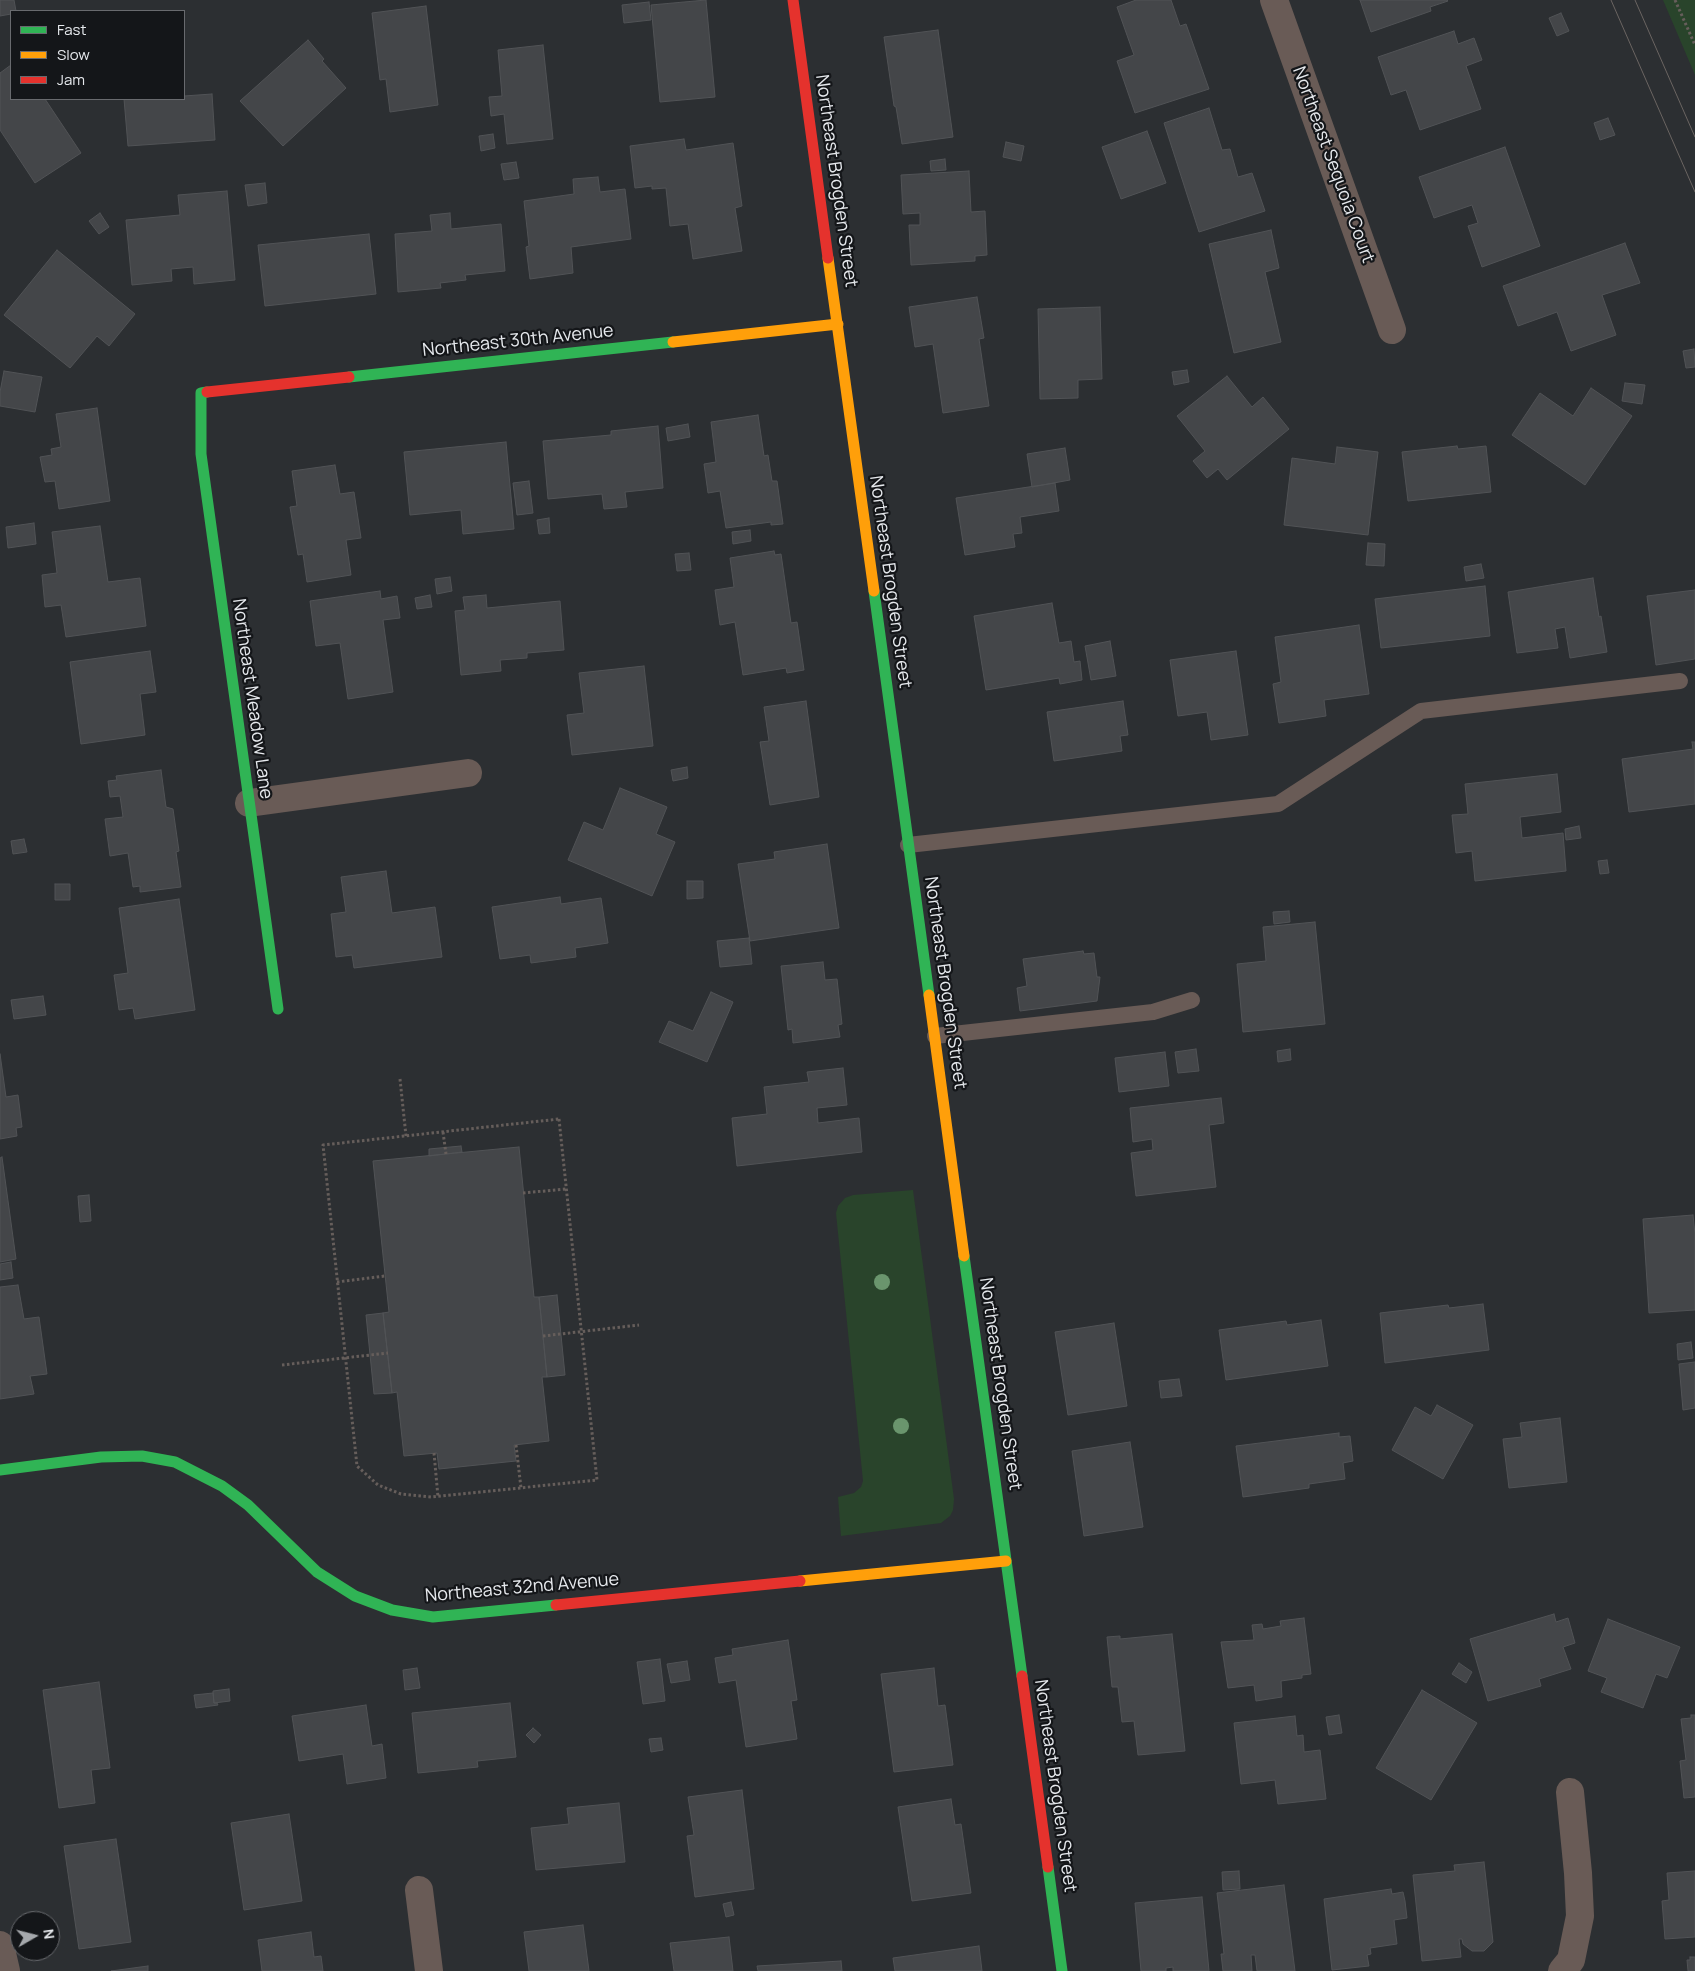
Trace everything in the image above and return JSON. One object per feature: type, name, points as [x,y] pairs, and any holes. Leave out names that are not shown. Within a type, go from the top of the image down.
[{"type":"street","name":"Northeast Brogden Street","points":[[793,0],[1062,1971]]},
{"type":"street","name":"Northeast Sequoia Court","points":[[1274,0],[1392,330]]},
{"type":"street","name":"Northeast 30th Avenue","points":[[201,393],[838,324]]},
{"type":"street","name":"Northeast Meadow Lane","points":[[201,393],[201,454],[278,1009]]},
{"type":"street","points":[[249,803],[468,773]]},
{"type":"street","name":"Northeast 32nd Avenue","points":[[0,1470],[118,1457],[142,1456],[175,1462],[222,1486],[248,1505],[317,1572],[355,1596],[392,1610],[433,1617],[1006,1561]]},
{"type":"street","points":[[1562,1971],[1571,1960],[1580,1916],[1570,1792]]},
{"type":"street","points":[[419,1890],[429,1971]]},
{"type":"street","points":[[0,1945],[6,1971]]},
{"type":"lane","points":[[908,845],[1278,804],[1421,712],[1680,681]]},
{"type":"lane","points":[[935,1036],[1153,1012],[1192,1000]]},
{"type":"path","points":[[1675,0],[1695,45]]},
{"type":"path","points":[[400,1079],[406,1136]]},
{"type":"path","points":[[559,1119],[597,1480],[438,1497],[401,1494],[378,1485],[357,1466],[323,1144],[406,1136],[559,1119]]},
{"type":"path","points":[[443,1132],[446,1154]]},
{"type":"path","points":[[523,1193],[566,1189]]},
{"type":"path","points":[[338,1282],[386,1276]]},
{"type":"path","points":[[543,1336],[639,1325]]},
{"type":"path","points":[[282,1364],[388,1353]]},
{"type":"path","points":[[516,1445],[521,1488]]},
{"type":"path","points":[[434,1453],[438,1497]]},
{"type":"green space","points":[[1663,0],[1695,0],[1695,75]]},
{"type":"green space","points":[[913,1190],[954,1499],[953,1510],[950,1516],[941,1523],[841,1536],[838,1497],[854,1493],[861,1487],[863,1481],[836,1213],[838,1206],[845,1198],[853,1195]]},
{"type":"building","points":[[0,0],[14,0],[16,10],[10,10],[10,14],[0,16]]},
{"type":"building","points":[[706,0],[715,97],[660,102],[651,5]]},
{"type":"building","points":[[1136,0],[1171,0],[1180,26],[1186,24],[1209,89],[1135,113],[1117,61],[1134,55],[1117,7]]},
{"type":"building","points":[[1360,0],[1448,1],[1430,7],[1431,11],[1371,32]]},
{"type":"building","points":[[649,2],[651,20],[624,23],[622,5]]},
{"type":"building","points":[[426,6],[438,105],[390,112],[386,79],[380,80],[372,13]]},
{"type":"building","points":[[1561,13],[1569,31],[1557,36],[1549,18]]},
{"type":"building","points":[[938,30],[953,137],[902,144],[896,107],[894,106],[884,37]]},
{"type":"building","points":[[1454,31],[1458,44],[1474,38],[1482,60],[1466,66],[1481,109],[1420,130],[1406,90],[1391,95],[1378,57]]},
{"type":"building","points":[[308,40],[324,59],[322,61],[346,88],[283,146],[240,101]]},
{"type":"building","points":[[543,45],[553,139],[507,144],[504,114],[491,116],[489,97],[502,96],[498,50]]},
{"type":"building","points":[[10,66],[10,100],[46,100],[81,153],[35,183],[0,130],[0,73]]},
{"type":"building","points":[[212,94],[215,140],[128,146],[124,100],[185,100],[185,96]]},
{"type":"building","points":[[1209,108],[1222,150],[1230,149],[1238,177],[1252,173],[1265,211],[1199,232],[1164,123]]},
{"type":"building","points":[[1608,118],[1615,135],[1600,140],[1594,123]]},
{"type":"building","points":[[1147,131],[1166,183],[1121,199],[1102,147]]},
{"type":"building","points":[[493,134],[495,148],[481,151],[479,136]]},
{"type":"building","points":[[684,139],[686,150],[733,143],[742,206],[735,208],[742,251],[693,259],[688,224],[670,226],[666,188],[652,189],[652,186],[635,188],[630,146]]},
{"type":"building","points":[[1006,142],[1024,146],[1021,161],[1003,157]]},
{"type":"building","points":[[1505,147],[1540,246],[1482,267],[1468,226],[1478,223],[1472,205],[1434,218],[1419,177]]},
{"type":"building","points":[[945,159],[946,170],[931,171],[930,161]]},
{"type":"building","points":[[516,162],[519,178],[504,180],[501,164]]},
{"type":"building","points":[[969,171],[971,212],[985,211],[987,255],[975,256],[975,261],[911,265],[909,225],[920,225],[920,213],[903,214],[901,175]]},
{"type":"building","points":[[598,177],[600,192],[625,189],[631,239],[571,247],[573,273],[530,279],[526,247],[529,246],[524,201],[574,194],[573,179]]},
{"type":"building","points":[[265,183],[267,203],[248,206],[245,185]]},
{"type":"building","points":[[227,191],[235,280],[194,284],[193,267],[171,269],[172,281],[132,285],[126,220],[180,215],[178,195]]},
{"type":"building","points":[[100,213],[109,227],[99,234],[89,221]]},
{"type":"building","points":[[450,213],[451,229],[501,224],[505,271],[465,275],[466,280],[440,283],[441,288],[398,292],[395,234],[432,231],[430,215]]},
{"type":"building","points":[[1271,230],[1279,268],[1265,272],[1281,342],[1234,353],[1209,244]]},
{"type":"building","points":[[369,234],[376,294],[265,306],[258,245]]},
{"type":"building","points":[[1625,243],[1640,283],[1602,295],[1616,335],[1571,351],[1557,312],[1518,326],[1503,286]]},
{"type":"building","points":[[57,250],[135,314],[109,346],[97,336],[70,368],[4,315]]},
{"type":"building","points":[[977,297],[984,338],[979,339],[989,406],[943,413],[933,344],[915,347],[909,307]]},
{"type":"building","points":[[1100,307],[1102,379],[1078,380],[1078,398],[1040,399],[1038,309]]},
{"type":"building","points":[[1694,349],[1695,367],[1686,368],[1683,351]]},
{"type":"building","points":[[1187,370],[1189,382],[1174,385],[1172,372]]},
{"type":"building","points":[[4,371],[42,377],[35,412],[0,406],[0,392]]},
{"type":"building","points":[[1227,376],[1252,407],[1263,397],[1289,429],[1227,480],[1218,469],[1207,478],[1193,461],[1205,451],[1177,416]]},
{"type":"building","points":[[1625,383],[1645,385],[1642,404],[1622,401]]},
{"type":"building","points":[[1591,388],[1632,416],[1585,485],[1512,435],[1540,393],[1573,416]]},
{"type":"building","points":[[97,408],[110,501],[59,509],[55,481],[45,482],[40,457],[52,455],[51,449],[61,447],[56,414]]},
{"type":"building","points":[[758,415],[764,456],[768,455],[772,481],[777,481],[783,524],[771,525],[771,522],[726,528],[720,491],[708,493],[704,464],[716,462],[711,422]]},
{"type":"building","points":[[688,424],[690,437],[668,441],[666,428]]},
{"type":"building","points":[[658,426],[663,488],[625,492],[627,507],[604,509],[602,494],[548,499],[543,441],[611,435],[611,431]]},
{"type":"building","points":[[506,442],[514,529],[463,534],[461,510],[410,515],[404,452]]},
{"type":"building","points":[[1457,446],[1458,449],[1486,446],[1491,492],[1408,501],[1402,452]]},
{"type":"building","points":[[1337,447],[1378,452],[1368,535],[1284,525],[1292,458],[1335,464]]},
{"type":"building","points":[[1065,448],[1070,480],[1032,487],[1027,454]]},
{"type":"building","points":[[335,465],[340,494],[354,492],[361,538],[346,540],[351,575],[307,582],[303,554],[298,555],[290,507],[297,506],[292,471]]},
{"type":"building","points":[[529,481],[533,513],[517,515],[513,483]]},
{"type":"building","points":[[1055,483],[1059,511],[1020,517],[1022,533],[1013,534],[1015,547],[965,555],[956,498]]},
{"type":"building","points":[[549,518],[550,533],[539,534],[537,520]]},
{"type":"building","points":[[34,523],[36,544],[8,548],[6,527]]},
{"type":"building","points":[[100,526],[108,582],[140,578],[146,626],[66,637],[61,605],[45,607],[42,575],[57,573],[52,532]]},
{"type":"building","points":[[750,530],[751,541],[733,544],[732,532]]},
{"type":"building","points":[[1368,543],[1385,544],[1384,566],[1366,565]]},
{"type":"building","points":[[774,551],[775,555],[781,554],[791,623],[797,622],[804,670],[787,673],[786,668],[743,675],[735,622],[720,625],[715,590],[734,587],[730,558]]},
{"type":"building","points":[[689,553],[691,570],[677,571],[675,554]]},
{"type":"building","points":[[1481,564],[1484,578],[1466,581],[1464,567]]},
{"type":"building","points":[[450,577],[452,591],[437,594],[435,579]]},
{"type":"building","points":[[1593,578],[1607,652],[1570,658],[1565,627],[1555,629],[1558,648],[1517,653],[1508,592]]},
{"type":"building","points":[[1485,586],[1490,636],[1381,648],[1375,599]]},
{"type":"building","points":[[1695,590],[1695,659],[1656,665],[1647,596]]},
{"type":"building","points":[[380,591],[381,599],[397,596],[400,618],[383,620],[393,692],[348,699],[340,643],[316,646],[310,601]]},
{"type":"building","points":[[430,595],[432,607],[417,609],[415,598]]},
{"type":"building","points":[[486,595],[487,608],[560,601],[564,650],[527,653],[527,658],[500,660],[501,671],[461,675],[455,611],[465,610],[463,597]]},
{"type":"building","points":[[1052,603],[1059,643],[1071,641],[1074,662],[1080,661],[1082,680],[1060,684],[1059,678],[986,690],[974,616]]},
{"type":"building","points":[[1359,625],[1369,694],[1324,700],[1326,716],[1279,723],[1273,684],[1281,682],[1275,637]]},
{"type":"building","points":[[1110,641],[1116,676],[1091,680],[1085,646]]},
{"type":"building","points":[[150,651],[156,692],[140,694],[145,735],[81,744],[70,662]]},
{"type":"building","points":[[1236,651],[1248,735],[1211,740],[1207,712],[1178,716],[1170,660]]},
{"type":"building","points":[[644,666],[653,746],[572,755],[567,715],[584,713],[579,673]]},
{"type":"building","points":[[806,701],[819,797],[770,805],[760,742],[769,741],[764,707]]},
{"type":"building","points":[[1123,701],[1128,735],[1120,736],[1122,751],[1054,761],[1047,712]]},
{"type":"building","points":[[1692,742],[1695,742],[1695,804],[1629,812],[1622,759],[1693,749]]},
{"type":"building","points":[[687,767],[688,778],[673,781],[671,770]]},
{"type":"building","points":[[161,770],[166,807],[173,809],[179,851],[176,852],[181,887],[140,892],[140,886],[133,887],[128,853],[110,856],[105,819],[123,817],[120,796],[110,797],[108,781],[117,780],[116,776]]},
{"type":"building","points":[[1557,774],[1561,812],[1520,817],[1522,838],[1563,833],[1566,871],[1475,881],[1472,851],[1456,853],[1452,815],[1468,814],[1465,784]]},
{"type":"building","points":[[620,788],[667,807],[656,834],[675,842],[652,896],[568,860],[584,822],[603,830]]},
{"type":"building","points":[[1579,826],[1581,838],[1566,840],[1565,829]]},
{"type":"building","points":[[24,839],[27,852],[13,854],[11,841]]},
{"type":"building","points":[[827,844],[839,928],[750,941],[738,864],[775,859],[774,852]]},
{"type":"building","points":[[1607,860],[1609,873],[1600,874],[1598,861]]},
{"type":"building","points":[[386,871],[392,913],[435,907],[442,957],[354,968],[352,955],[336,957],[331,914],[346,912],[341,877]]},
{"type":"building","points":[[687,881],[703,881],[703,898],[687,899]]},
{"type":"building","points":[[55,884],[70,884],[70,900],[55,900]]},
{"type":"building","points":[[560,897],[561,904],[601,898],[608,943],[575,948],[576,957],[531,963],[530,955],[500,959],[492,907]]},
{"type":"building","points":[[179,899],[195,1010],[135,1019],[133,1008],[119,1010],[114,975],[128,973],[119,908]]},
{"type":"building","points":[[1289,911],[1290,922],[1274,924],[1273,912]]},
{"type":"building","points":[[1315,922],[1325,1024],[1243,1032],[1237,964],[1266,961],[1263,927]]},
{"type":"building","points":[[749,938],[752,964],[720,967],[717,941]]},
{"type":"building","points":[[1083,951],[1084,954],[1094,953],[1097,977],[1100,977],[1097,1001],[1020,1011],[1017,988],[1027,986],[1023,959]]},
{"type":"building","points":[[823,962],[825,980],[837,979],[842,1024],[838,1025],[840,1037],[793,1043],[792,1029],[788,1030],[781,966]]},
{"type":"building","points":[[711,992],[733,1002],[707,1062],[659,1042],[669,1021],[693,1031]]},
{"type":"building","points":[[43,996],[46,1015],[14,1019],[11,1000]]},
{"type":"building","points":[[1196,1049],[1199,1071],[1178,1073],[1175,1052]]},
{"type":"building","points":[[1290,1049],[1291,1060],[1278,1062],[1277,1051]]},
{"type":"building","points":[[1165,1052],[1169,1086],[1119,1092],[1115,1058]]},
{"type":"building","points":[[0,1054],[6,1097],[18,1095],[22,1127],[16,1128],[17,1136],[0,1139]]},
{"type":"building","points":[[843,1068],[847,1105],[817,1108],[818,1123],[859,1118],[862,1152],[737,1166],[732,1118],[767,1114],[764,1087],[809,1082],[807,1072]]},
{"type":"building","points":[[1221,1098],[1224,1123],[1209,1125],[1216,1187],[1136,1196],[1131,1153],[1153,1150],[1152,1139],[1133,1142],[1130,1108]]},
{"type":"building","points":[[461,1146],[462,1152],[429,1156],[429,1149]]},
{"type":"building","points":[[519,1147],[534,1297],[539,1297],[543,1336],[547,1377],[542,1377],[549,1441],[514,1445],[516,1461],[439,1469],[437,1453],[404,1456],[397,1392],[392,1393],[383,1313],[389,1312],[373,1161]]},
{"type":"building","points":[[2,1157],[16,1259],[0,1262],[0,1158]]},
{"type":"building","points":[[89,1195],[91,1221],[80,1222],[78,1196]]},
{"type":"building","points":[[1693,1215],[1695,1234],[1695,1310],[1649,1313],[1643,1219]]},
{"type":"building","points":[[11,1262],[13,1278],[0,1280],[0,1264]]},
{"type":"building","points":[[18,1285],[24,1319],[39,1317],[47,1374],[30,1376],[34,1394],[0,1399],[0,1287]]},
{"type":"building","points":[[557,1295],[565,1375],[547,1377],[539,1297]]},
{"type":"building","points":[[1483,1304],[1489,1350],[1385,1363],[1380,1313],[1448,1305],[1449,1308]]},
{"type":"building","points":[[383,1313],[392,1393],[374,1394],[366,1315]]},
{"type":"building","points":[[1321,1320],[1328,1366],[1226,1380],[1219,1330],[1286,1321],[1287,1325]]},
{"type":"building","points":[[1114,1323],[1127,1406],[1068,1415],[1055,1332]]},
{"type":"building","points":[[1691,1342],[1693,1358],[1678,1360],[1677,1344]]},
{"type":"building","points":[[1695,1362],[1695,1408],[1683,1410],[1679,1364]]},
{"type":"building","points":[[1179,1379],[1182,1396],[1161,1398],[1159,1381]]},
{"type":"building","points":[[1437,1405],[1473,1425],[1443,1479],[1392,1450],[1415,1407],[1431,1416]]},
{"type":"building","points":[[1560,1418],[1567,1482],[1509,1488],[1503,1439],[1522,1437],[1520,1423]]},
{"type":"building","points":[[1339,1433],[1339,1437],[1350,1436],[1353,1461],[1343,1463],[1345,1479],[1309,1484],[1309,1488],[1243,1497],[1236,1446]]},
{"type":"building","points":[[1130,1442],[1143,1527],[1084,1536],[1072,1451]]},
{"type":"building","points":[[1554,1614],[1556,1622],[1568,1618],[1575,1643],[1563,1647],[1571,1669],[1539,1679],[1541,1686],[1488,1701],[1470,1639]]},
{"type":"building","points":[[1304,1618],[1311,1674],[1302,1675],[1302,1678],[1281,1681],[1282,1697],[1256,1701],[1254,1685],[1228,1688],[1221,1642],[1254,1640],[1252,1625],[1262,1624],[1263,1629],[1281,1626],[1280,1621]]},
{"type":"building","points":[[1608,1619],[1680,1647],[1667,1678],[1656,1674],[1643,1708],[1601,1692],[1607,1678],[1588,1671]]},
{"type":"building","points":[[1172,1634],[1185,1751],[1138,1755],[1134,1721],[1122,1722],[1118,1687],[1112,1687],[1107,1637],[1120,1636],[1120,1639]]},
{"type":"building","points":[[788,1640],[797,1700],[791,1701],[797,1739],[746,1747],[736,1680],[719,1683],[715,1658],[733,1655],[732,1649]]},
{"type":"building","points":[[660,1659],[665,1701],[643,1704],[637,1662]]},
{"type":"building","points":[[687,1661],[690,1680],[671,1683],[667,1664]]},
{"type":"building","points":[[1459,1663],[1472,1672],[1466,1683],[1452,1674]]},
{"type":"building","points":[[417,1668],[420,1688],[405,1690],[403,1670]]},
{"type":"building","points":[[934,1668],[938,1706],[945,1705],[953,1765],[894,1772],[881,1674]]},
{"type":"building","points":[[99,1682],[110,1768],[91,1770],[95,1803],[59,1808],[43,1690]]},
{"type":"building","points":[[229,1689],[230,1701],[214,1703],[213,1691]]},
{"type":"building","points":[[1422,1690],[1477,1723],[1431,1800],[1376,1768]]},
{"type":"building","points":[[213,1693],[214,1703],[218,1705],[196,1708],[194,1695]]},
{"type":"building","points":[[510,1703],[516,1757],[477,1761],[478,1767],[418,1773],[412,1713]]},
{"type":"building","points":[[366,1705],[372,1746],[382,1744],[386,1778],[347,1784],[343,1754],[299,1761],[292,1716]]},
{"type":"building","points":[[1339,1715],[1342,1733],[1329,1735],[1326,1717]]},
{"type":"building","points":[[1691,1715],[1695,1715],[1695,1797],[1684,1798],[1680,1761],[1686,1760],[1681,1719],[1691,1718]]},
{"type":"building","points":[[1295,1716],[1297,1736],[1303,1735],[1304,1752],[1320,1750],[1326,1799],[1278,1804],[1275,1780],[1241,1784],[1234,1723]]},
{"type":"building","points":[[533,1728],[541,1735],[534,1743],[526,1735]]},
{"type":"building","points":[[661,1738],[663,1750],[651,1752],[649,1739]]},
{"type":"building","points":[[742,1790],[754,1889],[695,1897],[687,1836],[694,1835],[688,1797]]},
{"type":"building","points":[[951,1799],[955,1825],[961,1824],[971,1893],[912,1901],[898,1807]]},
{"type":"building","points":[[619,1803],[625,1862],[536,1870],[531,1828],[569,1824],[567,1808]]},
{"type":"building","points":[[289,1814],[302,1901],[244,1910],[231,1823]]},
{"type":"building","points":[[116,1839],[131,1942],[79,1949],[64,1846]]},
{"type":"building","points":[[1484,1862],[1493,1942],[1484,1951],[1472,1951],[1463,1944],[1462,1939],[1459,1939],[1461,1957],[1422,1961],[1413,1875],[1455,1871],[1454,1865]]},
{"type":"building","points":[[1239,1871],[1240,1889],[1223,1890],[1222,1872]]},
{"type":"building","points":[[1695,1871],[1695,1937],[1665,1939],[1662,1901],[1669,1900],[1667,1873]]},
{"type":"building","points":[[1284,1885],[1295,1971],[1257,1971],[1255,1955],[1251,1955],[1252,1971],[1223,1971],[1221,1954],[1224,1954],[1217,1893]]},
{"type":"building","points":[[1391,1889],[1392,1894],[1403,1892],[1407,1918],[1394,1920],[1397,1944],[1370,1948],[1371,1954],[1367,1955],[1369,1966],[1332,1970],[1324,1899]]},
{"type":"building","points":[[1202,1897],[1209,1971],[1173,1971],[1173,1967],[1166,1968],[1166,1971],[1141,1971],[1135,1903]]},
{"type":"building","points":[[731,1902],[734,1915],[726,1917],[723,1904]]},
{"type":"building","points":[[583,1925],[589,1971],[529,1971],[524,1932]]},
{"type":"building","points":[[311,1932],[314,1957],[321,1956],[323,1971],[262,1971],[258,1940]]},
{"type":"building","points":[[729,1937],[733,1971],[674,1971],[670,1943]]},
{"type":"building","points":[[979,1946],[982,1971],[895,1971],[893,1958]]},
{"type":"building","points":[[1690,1957],[1695,1957],[1695,1971],[1688,1971],[1687,1960],[1690,1960]]},
{"type":"building","points":[[841,1961],[842,1971],[758,1971],[757,1966]]},
{"type":"building","points":[[148,1966],[148,1971],[111,1971]]},
{"type":"tram line","points":[[1611,0],[1695,192]]},
{"type":"tram line","points":[[1635,0],[1695,137]]},
{"type":"traffic: fast","points":[[349,377],[673,342]]},
{"type":"traffic: fast","points":[[207,392],[201,393],[201,454],[278,1009]]},
{"type":"traffic: fast","points":[[874,591],[929,995]]},
{"type":"traffic: fast","points":[[964,1256],[1022,1676]]},
{"type":"traffic: fast","points":[[0,1470],[101,1457],[142,1456],[175,1462],[222,1486],[248,1505],[317,1572],[355,1596],[392,1610],[433,1617],[556,1605]]},
{"type":"traffic: fast","points":[[1048,1867],[1062,1971]]},
{"type":"traffic: slow","points":[[828,258],[874,591]]},
{"type":"traffic: slow","points":[[673,342],[838,324]]},
{"type":"traffic: slow","points":[[929,995],[964,1256]]},
{"type":"traffic: slow","points":[[800,1581],[1006,1561]]},
{"type":"traffic: jam","points":[[793,0],[828,258]]},
{"type":"traffic: jam","points":[[207,392],[349,377]]},
{"type":"traffic: jam","points":[[556,1605],[800,1581]]},
{"type":"traffic: jam","points":[[1022,1676],[1048,1867]]}]
